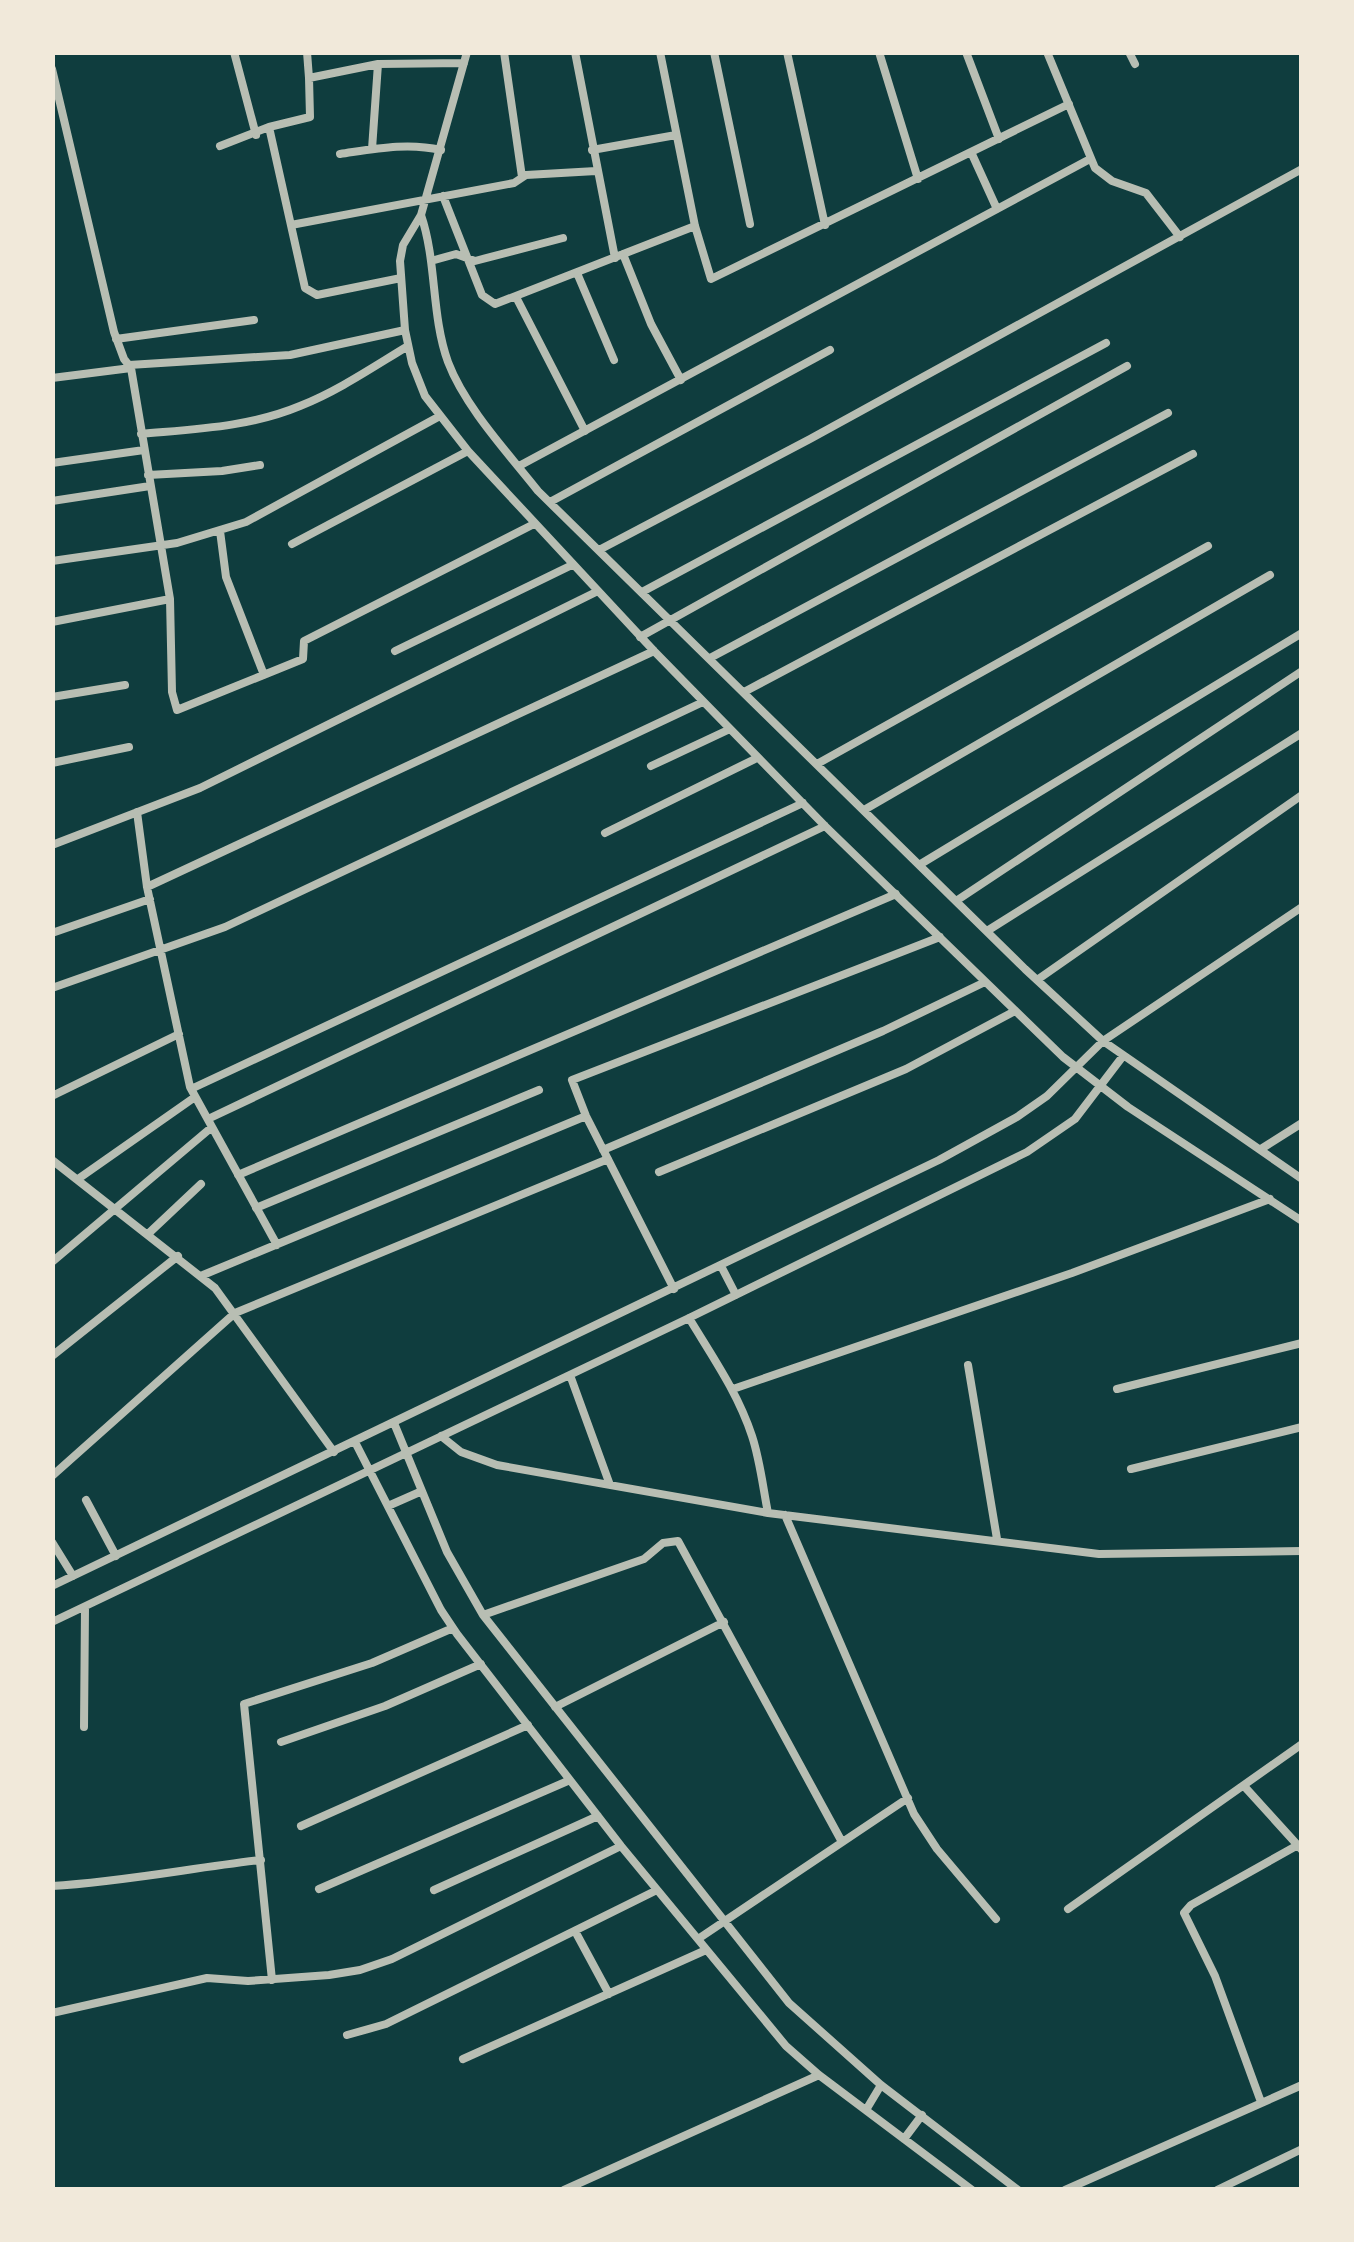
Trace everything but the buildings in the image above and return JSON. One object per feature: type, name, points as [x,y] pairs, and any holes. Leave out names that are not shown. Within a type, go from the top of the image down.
[{"type":"street","points":[[234,52],[256,135]]},
{"type":"street","points":[[220,146],[311,116],[308,52]]},
{"type":"street","points":[[467,52],[421,215],[403,244],[405,330],[425,396],[468,451],[596,592],[757,758],[1015,1011],[1076,1068],[1300,1217]]},
{"type":"street","points":[[504,52],[522,177]]},
{"type":"street","points":[[575,52],[596,172],[619,256],[682,380]]},
{"type":"street","points":[[660,52],[695,226],[707,274],[714,279],[1069,104]]},
{"type":"street","points":[[714,52],[750,224]]},
{"type":"street","points":[[787,52],[825,225]]},
{"type":"street","points":[[879,52],[918,179]]},
{"type":"street","points":[[966,52],[999,139]]},
{"type":"street","points":[[1048,52],[1090,159],[1104,176],[1146,192],[1180,237]]},
{"type":"street","points":[[1129,52],[1135,64]]},
{"type":"street","points":[[310,78],[378,64],[464,63]]},
{"type":"street","points":[[372,150],[378,64]]},
{"type":"street","points":[[52,69],[116,339],[130,367],[170,598],[172,692],[177,710],[304,658],[304,641],[534,524]]},
{"type":"street","points":[[270,127],[303,284],[313,294],[401,278]]},
{"type":"street","points":[[592,150],[676,134]]},
{"type":"street","points":[[340,154],[420,145],[441,150]]},
{"type":"street","points":[[972,152],[997,209]]},
{"type":"street","points":[[519,466],[1090,159]]},
{"type":"street","points":[[599,550],[1302,169]]},
{"type":"street","points":[[290,224],[514,183],[522,177],[596,172]]},
{"type":"street","points":[[443,196],[487,301],[494,304],[695,226]]},
{"type":"street","points":[[421,215],[450,365],[494,435],[550,502],[1102,1041],[1302,1178]]},
{"type":"street","points":[[430,261],[456,254],[475,260],[563,238]]},
{"type":"street","points":[[576,273],[614,360]]},
{"type":"street","points":[[516,297],[586,430]]},
{"type":"street","points":[[116,339],[254,320]]},
{"type":"street","points":[[52,378],[130,367],[290,355],[405,330]]},
{"type":"street","points":[[642,592],[1106,343]]},
{"type":"street","points":[[141,434],[216,427],[273,416],[327,394],[408,346]]},
{"type":"street","points":[[550,502],[830,350]]},
{"type":"street","points":[[640,637],[1127,366]]},
{"type":"street","points":[[710,658],[1168,413]]},
{"type":"street","points":[[52,561],[161,545],[220,531],[266,514],[440,416]]},
{"type":"street","points":[[52,463],[144,450]]},
{"type":"street","points":[[292,544],[468,451]]},
{"type":"street","points":[[744,692],[1193,454]]},
{"type":"street","points":[[148,475],[260,465]]},
{"type":"street","points":[[52,500],[150,486]]},
{"type":"street","points":[[220,531],[226,577],[264,676]]},
{"type":"street","points":[[817,764],[1208,546]]},
{"type":"street","points":[[395,651],[572,565]]},
{"type":"street","points":[[864,810],[1270,575]]},
{"type":"street","points":[[52,845],[200,788],[596,592]]},
{"type":"street","points":[[52,622],[170,598]]},
{"type":"street","points":[[919,865],[1302,633]]},
{"type":"street","points":[[147,886],[654,652]]},
{"type":"street","points":[[956,901],[1302,671]]},
{"type":"street","points":[[52,696],[124,685]]},
{"type":"street","points":[[52,988],[225,927],[703,702]]},
{"type":"street","points":[[651,766],[730,729]]},
{"type":"street","points":[[986,931],[1302,733]]},
{"type":"street","points":[[52,763],[130,747]]},
{"type":"street","points":[[605,833],[757,758]]},
{"type":"street","points":[[1037,980],[1302,794]]},
{"type":"street","points":[[78,1179],[193,1093],[803,804]]},
{"type":"street","points":[[137,812],[147,886],[193,1093],[276,1245]]},
{"type":"street","points":[[52,1262],[210,1123],[825,826]]},
{"type":"street","points":[[238,1175],[896,894]]},
{"type":"street","points":[[52,933],[150,899]]},
{"type":"street","points":[[52,1586],[939,1160],[1018,1117],[1048,1096],[1102,1041],[1302,907]]},
{"type":"street","points":[[674,1289],[586,1116],[572,1086],[574,1079],[940,938]]},
{"type":"street","points":[[52,1476],[236,1313],[605,1154],[985,982]]},
{"type":"street","points":[[659,1172],[906,1069],[1015,1011]]},
{"type":"street","points":[[52,1096],[178,1034]]},
{"type":"street","points":[[52,1622],[1027,1152],[1075,1119],[1123,1056]]},
{"type":"street","points":[[256,1208],[539,1090]]},
{"type":"street","points":[[203,1274],[586,1116]]},
{"type":"street","points":[[1260,1150],[1302,1123]]},
{"type":"street","points":[[55,1166],[78,1179],[203,1274],[236,1313],[334,1452]]},
{"type":"street","points":[[149,1233],[200,1184]]},
{"type":"street","points":[[732,1389],[1072,1274],[1270,1199]]},
{"type":"street","points":[[52,1356],[178,1256]]},
{"type":"street","points":[[722,1266],[736,1295]]},
{"type":"street","points":[[689,1318],[732,1389],[753,1438],[768,1513]]},
{"type":"street","points":[[1116,1389],[1302,1343]]},
{"type":"street","points":[[968,1365],[997,1539]]},
{"type":"street","points":[[570,1375],[610,1485]]},
{"type":"street","points":[[394,1423],[447,1552],[483,1616],[789,2003],[881,2085],[1018,2190]]},
{"type":"street","points":[[1132,1469],[1302,1427]]},
{"type":"street","points":[[442,1436],[462,1452],[484,1462],[768,1513],[1099,1554],[1302,1551]]},
{"type":"street","points":[[355,1442],[453,1628],[706,1950],[786,2046],[972,2190]]},
{"type":"street","points":[[388,1506],[422,1492]]},
{"type":"street","points":[[86,1500],[116,1556]]},
{"type":"street","points":[[786,1515],[908,1798],[937,1849],[996,1919]]},
{"type":"street","points":[[483,1616],[644,1559],[663,1543],[673,1540],[682,1544],[842,1842]]},
{"type":"street","points":[[52,1542],[73,1576]]},
{"type":"street","points":[[84,1727],[85,1607]]},
{"type":"street","points":[[555,1707],[724,1622]]},
{"type":"street","points":[[272,1980],[244,1704],[372,1663],[453,1628]]},
{"type":"street","points":[[281,1742],[385,1706],[481,1664]]},
{"type":"street","points":[[301,1826],[528,1725]]},
{"type":"street","points":[[1068,1909],[1302,1744]]},
{"type":"street","points":[[319,1889],[570,1780]]},
{"type":"street","points":[[1244,1786],[1300,1847],[1184,1912],[1215,1976],[1261,2102]]},
{"type":"street","points":[[698,1939],[908,1798]]},
{"type":"street","points":[[434,1890],[598,1816]]},
{"type":"street","points":[[52,2013],[206,1978],[272,1980],[360,1970],[392,1959],[621,1846]]},
{"type":"street","points":[[52,1886],[261,1860]]},
{"type":"street","points":[[347,2036],[386,2024],[658,1890]]},
{"type":"street","points":[[575,1931],[609,1994]]},
{"type":"street","points":[[463,2059],[706,1950]]},
{"type":"street","points":[[564,2190],[819,2075]]},
{"type":"street","points":[[866,2110],[881,2085]]},
{"type":"street","points":[[1066,2190],[1302,2086]]},
{"type":"street","points":[[904,2139],[922,2115]]},
{"type":"street","points":[[1217,2190],[1302,2149]]}]
